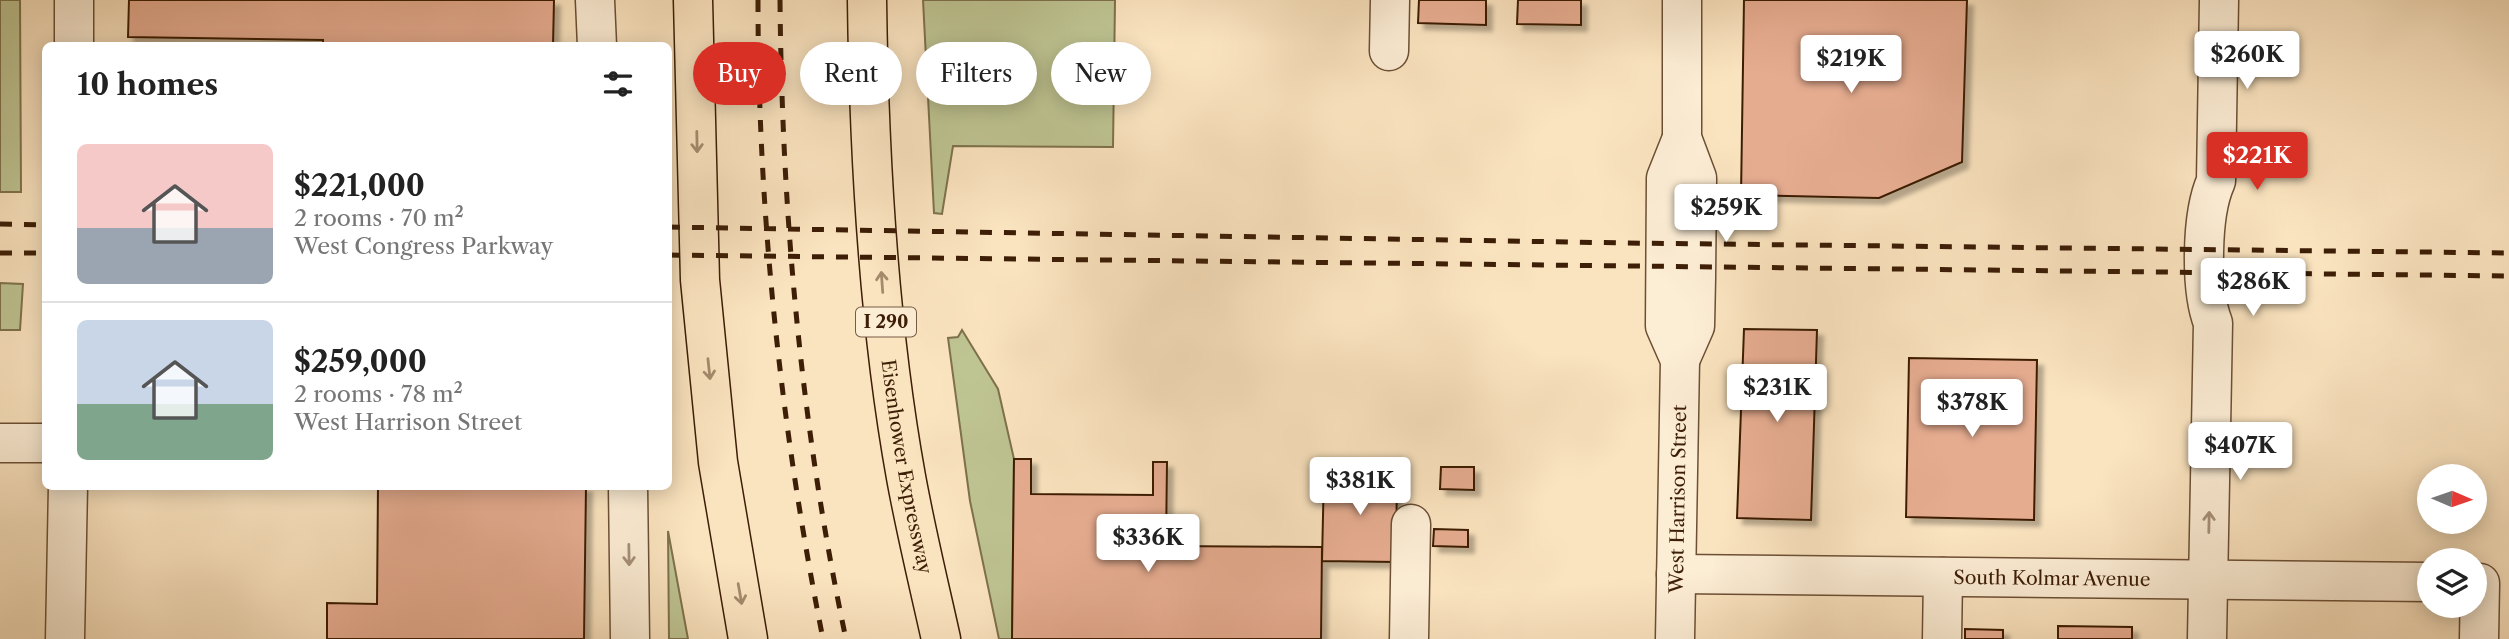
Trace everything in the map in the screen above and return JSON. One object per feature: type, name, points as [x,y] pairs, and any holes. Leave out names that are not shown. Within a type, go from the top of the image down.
[{"type":"highway","points":[[693,0],[700,280],[718,462],[748,639]]},
{"type":"highway","name":"Eisenhower Expressway","points":[[867,0],[869,108],[884,307],[906,476],[941,639]]},
{"type":"street","points":[[74,0],[74,42]]},
{"type":"street","points":[[595,0],[597,42]]},
{"type":"street","points":[[1389,51],[1390,0]]},
{"type":"street","name":"West Harrison Street","points":[[1675,639],[1680,360],[1665,326],[1667,178],[1682,138],[1682,0]]},
{"type":"street","points":[[2207,639],[2213,323],[2206,304],[2205,288],[2207,200],[2216,181],[2219,0]]},
{"type":"street","points":[[0,443],[42,443]]},
{"type":"street","points":[[65,639],[68,490]]},
{"type":"street","points":[[628,490],[630,639]]},
{"type":"street","points":[[1409,639],[1411,524]]},
{"type":"street","name":"South Kolmar Avenue","points":[[1676,574],[2417,582]]},
{"type":"street","points":[[1942,639],[1943,577]]},
{"type":"street","points":[[2479,639],[2488,583]]},
{"type":"green space","points":[[0,0],[20,0],[21,192],[0,192]]},
{"type":"green space","points":[[923,0],[1115,0],[1114,42],[1051,42],[1051,105],[1114,105],[1113,147],[953,146],[942,214],[934,213],[928,105],[1037,105],[1037,42],[925,42]]},
{"type":"green space","points":[[0,283],[23,284],[20,330],[0,330]]},
{"type":"green space","points":[[962,330],[998,389],[1014,459],[1012,639],[999,639],[970,501],[948,338],[958,337]]},
{"type":"green space","points":[[668,531],[688,639],[669,639]]},
{"type":"building","points":[[129,0],[554,0],[553,42],[323,42],[128,37]]},
{"type":"building","points":[[1419,0],[1486,0],[1486,25],[1418,23]]},
{"type":"building","points":[[1518,0],[1581,0],[1581,25],[1517,24]]},
{"type":"building","points":[[1744,0],[1967,0],[1962,162],[1879,198],[1741,195]]},
{"type":"building","points":[[1744,329],[1817,330],[1811,520],[1737,518]]},
{"type":"building","points":[[1909,358],[2037,360],[2034,520],[1906,517]]},
{"type":"building","points":[[1014,459],[1031,459],[1031,494],[1153,495],[1153,462],[1167,462],[1166,546],[1322,547],[1321,639],[1012,639]]},
{"type":"building","points":[[1441,467],[1474,467],[1474,490],[1440,489]]},
{"type":"building","points":[[1324,471],[1397,473],[1396,562],[1322,561]]},
{"type":"building","points":[[378,490],[586,490],[584,639],[327,639],[327,603],[377,604]]},
{"type":"building","points":[[1434,529],[1468,530],[1468,547],[1433,546]]},
{"type":"building","points":[[2058,626],[2132,627],[2132,639],[2058,639]]},
{"type":"building","points":[[1965,629],[2003,630],[2003,639],[1965,639]]},
{"type":"railway","points":[[758,0],[762,161],[775,321],[795,481],[823,639]]},
{"type":"railway","points":[[780,0],[785,161],[797,321],[817,480],[846,639]]},
{"type":"railway","points":[[0,224],[42,225]]},
{"type":"railway","points":[[672,227],[1628,243],[2509,253]]},
{"type":"railway","points":[[0,253],[42,253]]},
{"type":"railway","points":[[672,255],[2509,276]]}]
